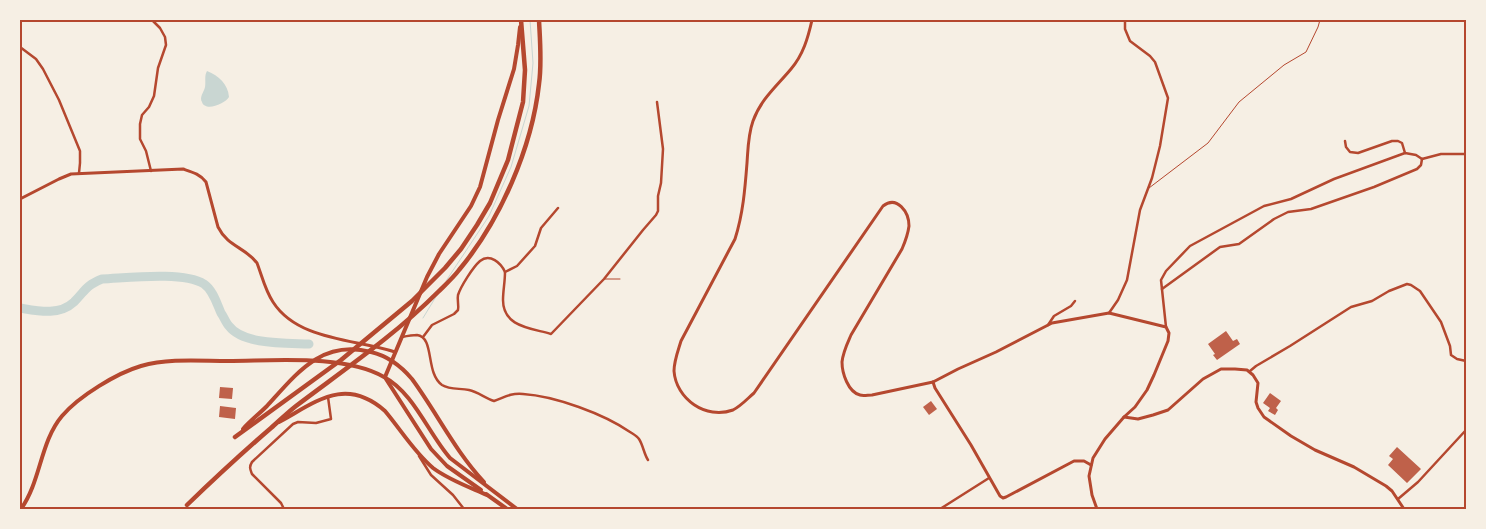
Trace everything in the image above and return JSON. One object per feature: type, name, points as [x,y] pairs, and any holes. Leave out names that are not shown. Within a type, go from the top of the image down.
[{"type":"main road","points":[[385,377],[427,277],[439,254],[471,206],[480,187],[514,70],[520,20]]},
{"type":"main road","points":[[235,438],[341,360],[412,301],[461,249],[477,225],[502,175],[514,140],[523,102],[525,70],[520,20]]},
{"type":"main road","points":[[187,505],[294,407],[355,363],[421,309],[459,270],[487,232],[500,209],[512,180],[537,102],[541,56],[539,20]]},
{"type":"main road","points":[[235,438],[300,370],[314,359],[334,352],[355,349],[375,353],[402,368],[428,403],[458,451],[491,489]]},
{"type":"main road","points":[[21,509],[30,494],[54,428],[62,416],[72,406],[113,378],[130,369],[167,361],[300,360],[346,364],[374,371],[396,383],[408,397],[450,458],[517,509]]},
{"type":"main road","points":[[385,377],[431,449],[439,458],[507,509]]},
{"type":"main road","points":[[275,425],[310,404],[328,396],[341,394],[363,398],[379,406],[417,452],[440,472],[487,495]]},
{"type":"street","points":[[151,170],[146,151],[140,139],[140,124],[142,115],[149,107],[154,96],[158,68],[166,45],[165,36],[152,20]]},
{"type":"street","points":[[812,20],[802,53],[792,68],[761,103],[754,118],[749,139],[743,210],[735,239],[681,341],[676,356],[674,370],[676,382],[686,399],[699,408],[717,412],[726,412],[743,404],[754,393],[883,206],[890,202],[898,204],[906,213],[908,225],[905,242],[850,335],[844,349],[843,369],[850,387],[855,393],[862,396],[932,382],[1052,323],[1109,313],[1166,327]]},
{"type":"street","points":[[1109,313],[1118,300],[1127,280],[1140,210],[1160,146],[1168,98],[1155,62],[1130,41],[1124,29],[1125,20]]},
{"type":"street","points":[[20,47],[36,59],[59,100],[80,151],[79,173]]},
{"type":"street","points":[[423,337],[432,326],[458,310],[458,298],[466,278],[480,261],[486,258],[493,259],[500,264],[505,272],[504,309],[509,319],[520,325],[551,334],[604,278],[658,211],[663,149],[657,102]]},
{"type":"street","points":[[1345,141],[1346,147],[1350,152],[1358,153],[1392,141],[1398,141],[1402,143],[1405,153]]},
{"type":"street","points":[[1097,509],[1090,486],[1091,465],[1099,447],[1138,403],[1154,375],[1168,341],[1169,332],[1166,327],[1161,280],[1166,271],[1190,246],[1264,206],[1291,198],[1334,179],[1405,153],[1416,155],[1422,159],[1442,154],[1466,154]]},
{"type":"street","points":[[1161,290],[1220,247],[1240,244],[1274,219],[1288,212],[1311,209],[1374,187],[1417,169],[1421,165],[1422,159]]},
{"type":"street","points":[[20,199],[59,179],[79,173],[183,169],[196,173],[203,178],[208,188],[221,234],[233,245],[253,258],[268,295],[287,318],[305,328],[328,336],[395,352]]},
{"type":"street","points":[[505,272],[517,266],[535,246],[541,228],[558,208]]},
{"type":"street","points":[[1250,371],[1351,307],[1372,301],[1403,285],[1411,285],[1420,291],[1441,322],[1452,355],[1457,359],[1466,361]]},
{"type":"street","points":[[1048,325],[1054,316],[1071,306],[1075,301]]},
{"type":"street","points":[[402,337],[417,335],[423,337],[428,344],[430,364],[438,381],[444,386],[476,392],[494,401],[508,394],[532,395],[564,402],[598,414],[637,436],[648,460]]},
{"type":"street","points":[[1124,417],[1138,419],[1168,410],[1203,379],[1221,369],[1235,368],[1250,371],[1258,384],[1256,402],[1264,417],[1290,436],[1315,450],[1354,467],[1386,486],[1392,491],[1404,509]]},
{"type":"street","points":[[932,382],[1000,496],[1006,497],[1069,463],[1080,460],[1091,465]]},
{"type":"street","points":[[284,509],[252,474],[250,465],[293,424],[301,422],[316,423],[331,419],[328,396]]},
{"type":"street","points":[[1398,499],[1418,482],[1466,430]]},
{"type":"street","points":[[417,452],[431,475],[464,509]]},
{"type":"street","points":[[940,509],[990,478]]},
{"type":"lane","points":[[1148,189],[1208,143],[1239,102],[1284,65],[1306,52],[1320,20]]},
{"type":"lane","points":[[604,278],[620,279]]},
{"type":"lane","points":[[1006,509],[1019,509]]},
{"type":"shaded area","points":[[207,71],[222,81],[227,88],[229,97],[227,100],[211,107],[204,105],[201,100]]},
{"type":"building","points":[[1226,331],[1233,341],[1237,339],[1240,344],[1217,360],[1208,344]]},
{"type":"building","points":[[220,387],[233,388],[232,399],[219,398]]},
{"type":"building","points":[[1270,393],[1281,401],[1276,408],[1278,410],[1275,415],[1268,411],[1270,408],[1263,403]]},
{"type":"building","points":[[931,401],[937,409],[929,415],[923,407]]},
{"type":"building","points":[[220,406],[236,408],[235,419],[219,417]]},
{"type":"building","points":[[1397,447],[1421,469],[1407,483],[1388,465],[1393,459],[1389,456]]},
{"type":"waterway","points":[[446,281],[489,216],[511,167],[529,106],[533,63],[530,20]]},
{"type":"waterway","points":[[20,308],[48,311],[62,309],[74,302],[89,286],[102,279],[169,276],[195,280],[204,284],[212,293],[229,326],[244,337],[266,342],[309,344]]},
{"type":"waterway","points":[[423,318],[437,295]]}]
